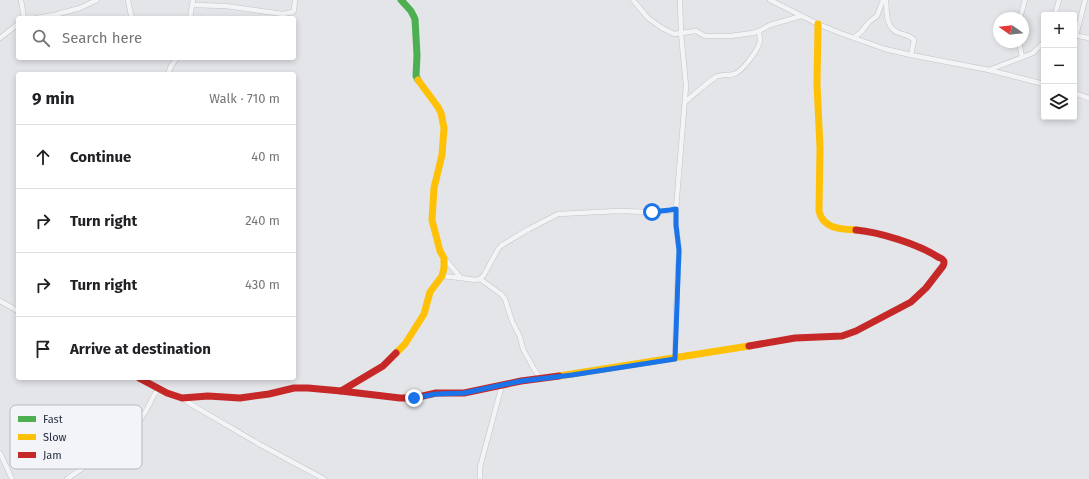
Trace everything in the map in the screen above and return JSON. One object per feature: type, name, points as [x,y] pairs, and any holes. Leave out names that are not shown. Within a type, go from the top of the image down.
[{"type":"street","points":[[21,0],[24,16]]},
{"type":"street","points":[[46,16],[80,8],[97,0]]},
{"type":"street","points":[[128,0],[132,16]]},
{"type":"street","points":[[190,16],[193,2],[288,14],[294,10],[295,0]]},
{"type":"street","points":[[402,0],[411,11],[415,19],[417,55],[416,76],[438,107],[443,119],[443,143],[434,188],[432,220],[440,251],[461,278]]},
{"type":"street","points":[[633,0],[648,18],[674,34],[696,31],[705,36],[730,36],[759,31],[770,25],[801,16]]},
{"type":"street","points":[[675,359],[679,250],[676,209],[686,86],[681,33],[680,0]]},
{"type":"street","points":[[770,0],[818,24],[885,49],[989,70],[1041,83]]},
{"type":"street","points":[[854,38],[877,16],[885,0]]},
{"type":"street","points":[[885,0],[888,23],[892,29],[900,34],[911,37],[914,40],[911,55]]},
{"type":"street","points":[[1022,12],[1025,0]]},
{"type":"street","points":[[1056,12],[1059,0]]},
{"type":"street","points":[[1077,29],[1085,0]]},
{"type":"street","points":[[182,398],[208,396],[233,399],[269,394],[294,388],[341,391],[400,398],[464,393],[521,381],[572,375],[675,359],[795,338],[848,334],[911,302],[926,288],[943,266],[943,260],[928,251],[882,235],[864,231],[840,229],[828,224],[820,216],[820,142],[817,62],[818,24]]},
{"type":"street","points":[[0,38],[16,26]]},
{"type":"street","points":[[685,102],[716,77],[722,75],[732,75],[741,70],[760,41],[759,31]]},
{"type":"street","points":[[1077,36],[1089,38]]},
{"type":"street","points":[[989,70],[1033,53],[1041,45]]},
{"type":"street","points":[[1020,48],[1022,57]]},
{"type":"street","points":[[169,72],[171,66],[176,60]]},
{"type":"street","points":[[1077,94],[1089,98]]},
{"type":"street","points":[[442,276],[475,280],[480,279],[502,245],[558,214],[618,211],[652,212],[676,209]]},
{"type":"street","points":[[341,391],[382,366],[405,344],[424,314],[430,292],[442,276],[444,258]]},
{"type":"street","points":[[480,279],[501,294],[505,299],[523,349],[541,379]]},
{"type":"street","points":[[0,301],[16,310]]},
{"type":"street","points":[[143,380],[159,389],[182,398],[203,412],[259,444],[324,479]]},
{"type":"street","points":[[480,479],[480,467],[502,385]]},
{"type":"street","points":[[142,417],[148,409],[153,395],[159,389]]},
{"type":"street","points":[[0,453],[12,479]]},
{"type":"street","points":[[68,479],[81,469]]},
{"type":"traffic: fast","points":[[401,0],[411,11],[415,19],[417,55],[416,76],[418,80]]},
{"type":"traffic: slow","points":[[818,24],[817,84],[820,148],[819,211],[821,217],[829,225],[833,227],[856,230]]},
{"type":"traffic: slow","points":[[396,353],[405,344],[424,314],[430,292],[442,276],[444,268],[444,258],[440,251],[432,220],[434,188],[442,155],[444,128],[441,113],[438,107],[418,80]]},
{"type":"traffic: slow","points":[[559,376],[749,346]]},
{"type":"traffic: jam","points":[[749,346],[795,338],[842,336],[856,331],[911,302],[926,288],[944,264],[942,258],[909,243],[876,233],[856,230]]},
{"type":"traffic: jam","points":[[143,380],[167,393],[182,398],[208,396],[240,398],[269,394],[294,388],[341,391],[383,366],[396,353]]},
{"type":"traffic: jam","points":[[341,391],[400,398],[414,398],[436,393],[464,393],[521,381],[559,376]]},
{"type":"route","points":[[414,398],[436,394],[473,392],[521,381],[572,375],[675,359],[679,250],[676,209],[652,212]]}]
